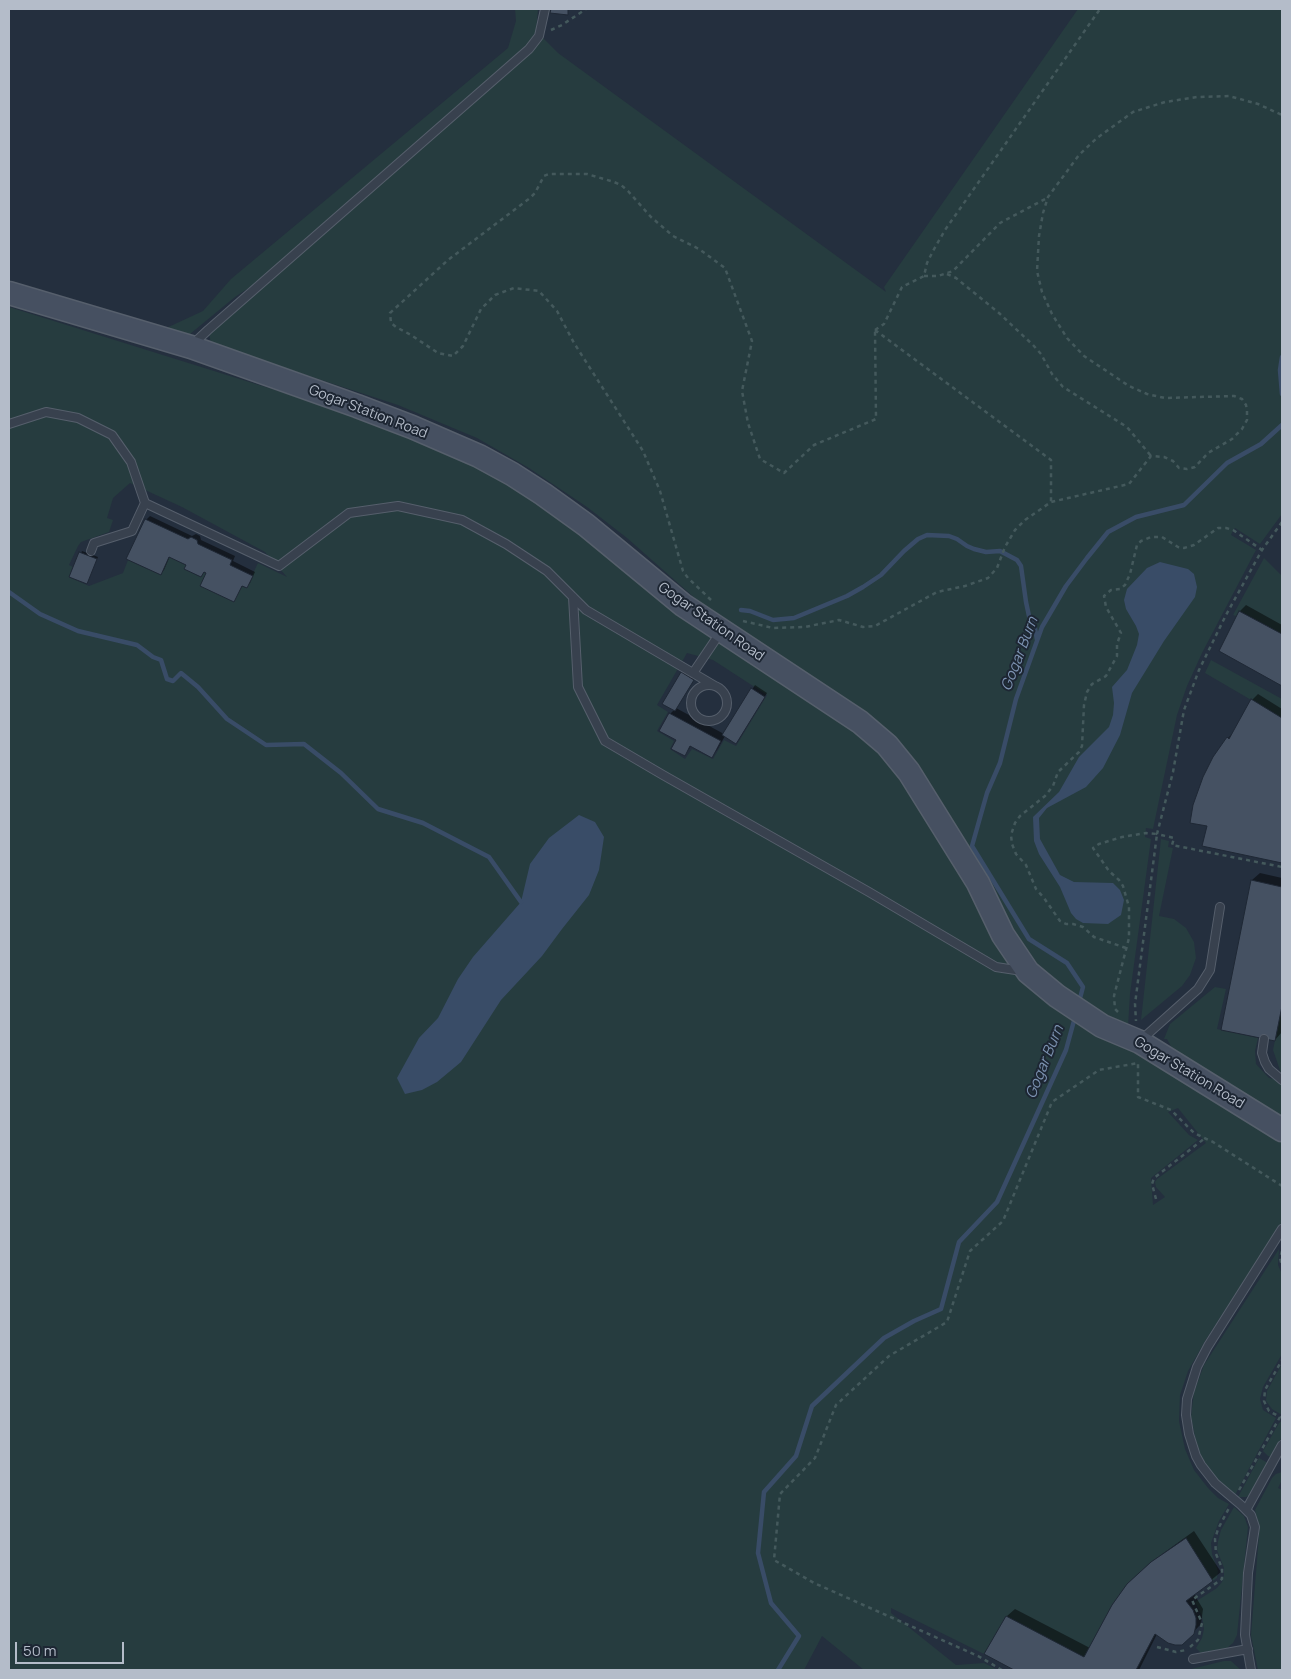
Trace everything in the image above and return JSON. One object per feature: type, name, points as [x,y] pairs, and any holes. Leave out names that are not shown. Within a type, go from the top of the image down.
[{"type":"street","name":"Gogar Station Road","points":[[9,293],[191,347],[412,427],[479,456],[512,474],[549,498],[586,525],[683,605],[860,722],[887,744],[909,772],[978,884],[1003,935],[1028,972],[1057,996],[1102,1026],[1138,1031],[1282,1130]]},
{"type":"lane","points":[[191,347],[215,323],[529,49],[539,36],[545,9]]},
{"type":"lane","points":[[9,424],[46,412],[78,418],[113,436],[131,462],[145,503],[132,531],[94,543],[91,551]]},
{"type":"lane","points":[[145,503],[279,566],[349,513],[398,506],[462,520],[506,544],[548,571],[586,610],[715,686],[724,692],[727,697],[727,708],[722,717],[717,720],[706,721],[694,713],[692,698],[701,687],[715,686]]},
{"type":"lane","points":[[573,597],[578,686],[606,741],[996,967],[1028,972]]},
{"type":"lane","points":[[693,673],[721,631]]},
{"type":"lane","points":[[1138,1031],[1198,989],[1202,983],[1210,970],[1220,907]]},
{"type":"lane","points":[[1264,1039],[1262,1053],[1265,1062],[1269,1069],[1282,1080]]},
{"type":"lane","points":[[1251,1670],[1245,1635],[1248,1573],[1255,1527],[1251,1515],[1207,1474],[1196,1456],[1189,1434],[1186,1415],[1187,1398],[1197,1367],[1208,1346],[1282,1229]]},
{"type":"lane","points":[[1246,1510],[1282,1445]]},
{"type":"lane","points":[[1193,1659],[1248,1649]]},
{"type":"path","points":[[539,36],[562,25],[586,9]]},
{"type":"path","points":[[924,276],[927,263],[945,230],[1100,9]]},
{"type":"path","points":[[740,620],[773,628],[805,626],[839,620],[869,627],[880,624],[937,592],[988,578],[998,568],[1005,547],[1015,530],[1051,502],[1129,484],[1150,458],[1164,457],[1173,461],[1179,468],[1187,470],[1195,467],[1208,453],[1232,439],[1242,429],[1247,420],[1246,404],[1242,399],[1234,396],[1165,398],[1147,394],[1129,386],[1084,356],[1067,338],[1052,314],[1042,292],[1037,271],[1039,236],[1048,197],[1080,155],[1097,138],[1133,112],[1165,102],[1197,97],[1229,96],[1258,104],[1282,115]]},
{"type":"path","points":[[712,600],[682,571],[660,491],[643,450],[583,357],[557,310],[539,291],[514,288],[495,295],[481,309],[463,346],[453,356],[438,353],[411,334],[396,327],[391,323],[390,313],[448,260],[530,198],[535,193],[544,176],[549,174],[587,174],[614,182],[628,191],[650,217],[673,236],[699,249],[725,268],[752,341],[742,391],[748,423],[760,459],[784,473],[814,445],[876,419],[875,330]]},
{"type":"path","points":[[875,330],[884,324],[902,287],[924,276],[947,274],[958,267],[1000,223],[1048,197]]},
{"type":"path","points":[[947,274],[961,282],[1028,340],[1041,354],[1052,374],[1063,387],[1127,427],[1150,458]]},
{"type":"path","points":[[875,330],[1051,460],[1051,502]]},
{"type":"path","points":[[1138,1031],[1135,1004],[1157,834],[1173,772],[1184,710],[1199,670],[1226,615],[1262,550],[1282,522]]},
{"type":"path","points":[[1126,948],[1094,937],[1083,927],[1060,922],[1036,889],[1026,865],[1016,854],[1011,835],[1015,823],[1020,816],[1045,796],[1053,786],[1058,772],[1079,752],[1082,746],[1084,705],[1087,692],[1092,684],[1106,676],[1117,656],[1117,644],[1121,633],[1106,607],[1104,596],[1111,590],[1120,589],[1125,585],[1130,574],[1137,545],[1140,541],[1151,537],[1162,537],[1178,547],[1184,548],[1194,545],[1218,528],[1226,528],[1233,530],[1262,550]]},
{"type":"path","points":[[1122,1016],[1115,1009],[1114,1004],[1116,985],[1129,938],[1130,918],[1127,896],[1119,880],[1109,871],[1093,848],[1098,844],[1122,837],[1146,833],[1157,834],[1174,838],[1172,845],[1282,867]]},
{"type":"path","points":[[1128,1019],[1138,1031]]},
{"type":"path","points":[[1002,1670],[978,1656],[814,1583],[774,1560],[780,1494],[815,1458],[836,1405],[889,1356],[947,1322],[970,1251],[1003,1221],[1052,1102],[1099,1070],[1138,1063],[1138,1096],[1172,1110],[1194,1134],[1213,1142],[1282,1186]]},
{"type":"path","points":[[1156,1199],[1152,1184],[1154,1178],[1205,1138]]},
{"type":"path","points":[[1282,1251],[1280,1258],[1282,1266]]},
{"type":"path","points":[[1156,1647],[1176,1652],[1186,1650],[1198,1640],[1202,1623],[1192,1600],[1222,1579],[1222,1568],[1216,1554],[1215,1538],[1218,1529],[1280,1417],[1269,1411],[1264,1401],[1265,1390],[1282,1360]]},
{"type":"green space","points":[[515,9],[538,9],[536,31],[558,53],[886,292],[884,287],[1078,9],[1282,9],[1282,514],[1260,544],[1235,528],[1233,530],[1231,535],[1256,550],[1202,653],[1187,686],[1177,715],[1153,829],[1146,828],[1145,837],[1151,839],[1130,994],[1127,1043],[1148,1061],[1166,1067],[1178,1060],[1167,1039],[1164,1039],[1170,1024],[1215,987],[1226,989],[1217,1029],[1258,1038],[1255,1051],[1256,1064],[1269,1078],[1275,1079],[1282,1076],[1282,1222],[1205,1341],[1188,1371],[1180,1395],[1179,1421],[1185,1449],[1194,1470],[1218,1498],[1229,1504],[1219,1521],[1211,1543],[1212,1554],[1218,1571],[1217,1578],[1213,1581],[1185,1538],[1151,1562],[1127,1584],[1112,1605],[1084,1657],[1006,1616],[984,1654],[891,1608],[891,1613],[956,1665],[984,1663],[998,1670],[864,1670],[822,1636],[804,1670],[9,1670],[9,307],[387,425],[529,492],[705,607],[627,538],[587,507],[529,468],[477,438],[398,405],[211,344],[209,333],[295,257],[235,297],[190,334],[184,336],[162,330],[203,311],[231,279],[508,48],[516,21]],"holes":[[[130,483],[182,507],[265,552],[287,577],[258,563],[246,588],[204,572],[201,577],[184,569],[186,565],[169,557],[161,575],[128,560],[123,573],[89,586],[69,577],[73,567],[69,565],[78,546],[81,542],[109,532],[113,520],[107,518],[113,498]],[[687,653],[713,660],[767,695],[736,746],[724,740],[713,759],[692,749],[685,759],[670,749],[674,741],[657,731],[668,712],[657,705]],[[1178,1108],[1206,1143],[1157,1179],[1155,1182],[1156,1187],[1165,1197],[1153,1205],[1151,1178],[1198,1140],[1189,1135],[1168,1112]]]},
{"type":"green space","points":[[1264,558],[1282,576],[1282,634],[1240,611],[1236,616],[1233,615]]},
{"type":"green space","points":[[1211,660],[1282,699],[1282,718],[1205,673]]},
{"type":"green space","points":[[1161,839],[1169,841],[1168,847],[1173,848],[1159,916],[1174,919],[1186,928],[1194,942],[1196,958],[1190,975],[1182,986],[1141,1020]]},
{"type":"green space","points":[[1282,1006],[1282,1076],[1273,1050]]},
{"type":"green space","points":[[1279,1249],[1278,1265],[1282,1274],[1282,1354],[1263,1387],[1260,1399],[1263,1410],[1276,1418],[1235,1495],[1211,1473],[1201,1457],[1191,1416],[1194,1392],[1204,1365]]},
{"type":"green space","points":[[1282,1364],[1282,1415],[1272,1409],[1266,1401],[1267,1391]]},
{"type":"green space","points":[[1282,1421],[1282,1437],[1271,1457],[1268,1456],[1263,1451]]},
{"type":"green space","points":[[1259,1458],[1268,1463],[1251,1494],[1246,1497],[1238,1497]]},
{"type":"green space","points":[[1282,1472],[1282,1480],[1278,1488],[1282,1490],[1282,1670],[1258,1670],[1251,1635],[1259,1535],[1255,1510],[1272,1478]]},
{"type":"green space","points":[[1234,1507],[1244,1516],[1248,1527],[1237,1635],[1233,1643],[1227,1648],[1201,1653],[1196,1648],[1202,1638],[1204,1629],[1202,1616],[1195,1602],[1217,1588],[1222,1582],[1224,1568],[1217,1550],[1218,1541],[1221,1530]]},
{"type":"green space","points":[[1231,1661],[1241,1670],[1191,1669]]},
{"type":"water","points":[[1160,562],[1188,569],[1194,574],[1197,587],[1195,597],[1164,641],[1132,693],[1120,735],[1103,768],[1086,787],[1047,808],[1039,818],[1040,839],[1060,875],[1074,882],[1113,883],[1120,890],[1124,900],[1121,915],[1108,924],[1083,923],[1071,913],[1060,887],[1039,854],[1034,841],[1033,817],[1059,792],[1079,757],[1109,727],[1114,703],[1112,687],[1127,670],[1137,645],[1139,634],[1126,609],[1124,600],[1127,589],[1147,568]]},
{"type":"water","points":[[579,815],[595,822],[604,837],[599,870],[589,895],[542,956],[501,1000],[461,1062],[437,1082],[422,1090],[405,1094],[397,1078],[419,1038],[438,1018],[458,979],[473,957],[521,902],[530,864],[549,838]]},
{"type":"building","points":[[551,9],[568,9],[568,15],[550,13]]},
{"type":"building","points":[[145,519],[188,539],[191,537],[197,540],[198,544],[232,560],[230,565],[253,576],[247,588],[242,586],[234,602],[200,586],[206,573],[204,572],[201,577],[184,569],[186,565],[169,557],[161,575],[126,559]]},
{"type":"building","points":[[79,552],[97,559],[87,584],[69,577]]},
{"type":"building","points":[[1239,611],[1282,634],[1282,686],[1219,651]]},
{"type":"building","points":[[681,672],[694,680],[675,711],[662,704]]},
{"type":"building","points":[[751,688],[765,697],[736,744],[722,735]]},
{"type":"building","points":[[1251,699],[1282,718],[1282,863],[1202,846],[1207,826],[1190,823],[1193,805],[1203,777],[1213,757],[1227,737],[1229,739]]},
{"type":"building","points":[[669,713],[721,741],[712,758],[690,746],[685,756],[671,749],[676,740],[659,731]]},
{"type":"building","points":[[1251,880],[1282,887],[1282,1006],[1275,1041],[1221,1030]]},
{"type":"building","points":[[1186,1538],[1213,1581],[1186,1601],[1193,1610],[1196,1625],[1194,1634],[1182,1645],[1168,1643],[1155,1634],[1136,1670],[1014,1670],[984,1654],[1006,1616],[1084,1657],[1112,1605],[1127,1584],[1151,1562]]},
{"type":"waterway","name":"Gogar Burn","points":[[1282,357],[1280,370],[1282,394]]},
{"type":"waterway","name":"Gogar Burn","points":[[1079,1002],[1083,987],[1067,963],[1029,939],[972,846],[987,793],[1000,763],[1016,699],[1042,627],[1066,586],[1108,532],[1136,517],[1184,505],[1227,463],[1261,444],[1282,425]]},
{"type":"waterway","points":[[741,610],[750,611],[773,620],[794,618],[847,596],[863,587],[881,575],[918,539],[927,535],[949,536],[974,549],[986,552],[1000,551],[1017,560],[1021,566],[1029,616],[1035,628],[1037,640]]},
{"type":"waterway","points":[[9,592],[40,614],[78,631],[137,645],[153,657],[161,660],[167,679],[173,681],[181,673],[198,687],[227,719],[266,745],[304,744],[341,773],[378,809],[423,823],[489,857],[521,902]]},
{"type":"waterway","name":"Gogar Burn","points":[[778,1670],[799,1636],[771,1603],[758,1553],[764,1492],[796,1456],[812,1406],[884,1338],[914,1321],[941,1309],[959,1242],[997,1202],[1066,1050],[1075,1017]]}]
